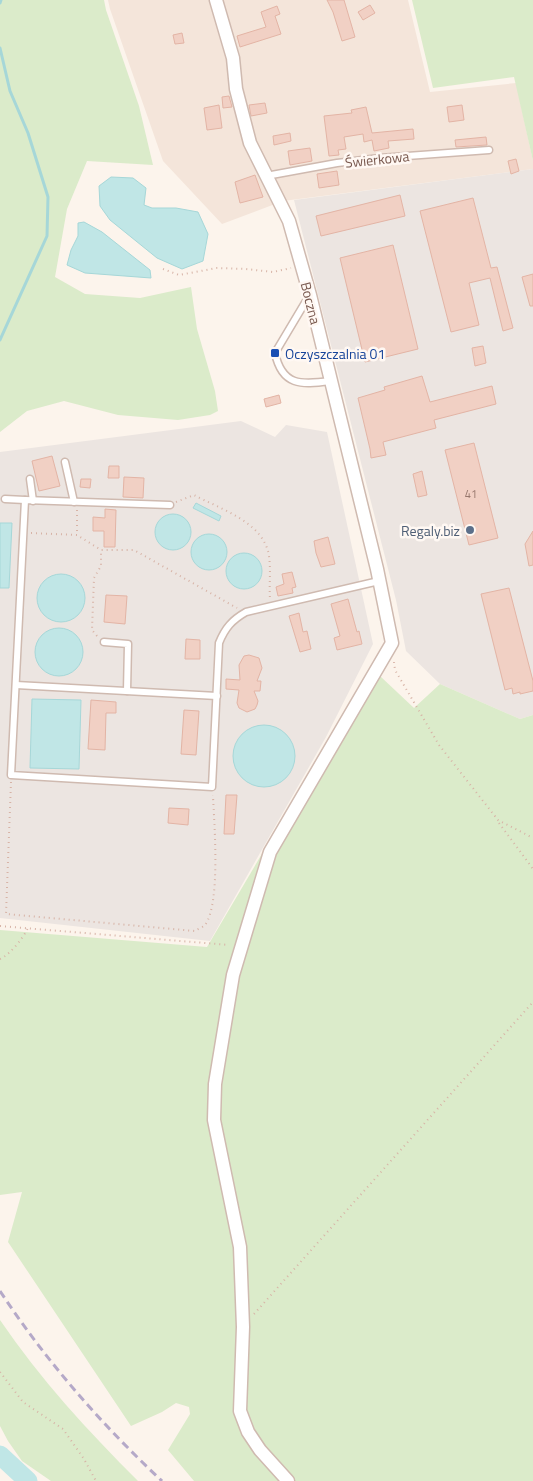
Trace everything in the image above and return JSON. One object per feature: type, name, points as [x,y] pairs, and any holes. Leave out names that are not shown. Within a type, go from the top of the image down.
[{"type":"street","name":"Boczna","points":[[216,0],[233,58],[236,89],[250,143],[289,221],[310,294],[379,581],[392,643]]},
{"type":"street","points":[[288,1481],[260,1450],[248,1432],[240,1411],[243,1327],[240,1247],[214,1120],[215,1084],[233,975],[270,852],[392,643]]},
{"type":"lane","name":"Świerkowa","points":[[266,176],[337,163],[489,150]]},
{"type":"lane","points":[[310,294],[275,353],[278,367],[293,381],[311,384],[330,381]]},
{"type":"lane","points":[[65,462],[74,502]]},
{"type":"lane","points":[[30,480],[33,501]]},
{"type":"lane","points":[[5,499],[170,505]]},
{"type":"lane","points":[[25,500],[12,776],[212,787],[220,643],[224,630],[233,620],[246,612],[379,581]]},
{"type":"lane","points":[[104,642],[128,644],[127,691]]},
{"type":"lane","points":[[16,685],[217,696]]},
{"type":"path","points":[[163,269],[179,275],[217,268],[273,272],[302,265]]},
{"type":"path","points":[[170,505],[194,495],[244,521],[255,530],[269,556],[270,607]]},
{"type":"path","points":[[74,502],[78,513],[77,535]]},
{"type":"path","points":[[23,533],[77,535],[101,550],[134,550],[246,612]]},
{"type":"path","points":[[101,550],[101,566],[94,578],[92,630],[104,642]]},
{"type":"path","points":[[392,643],[395,670],[439,745],[498,820],[533,870]]},
{"type":"path","points":[[12,776],[6,914],[195,931],[204,925],[210,911],[216,883],[212,787]]},
{"type":"path","points":[[498,820],[533,838]]},
{"type":"path","points":[[0,926],[242,947]]},
{"type":"path","points":[[0,959],[5,957],[28,928]]},
{"type":"path","points":[[243,1327],[533,1002]]},
{"type":"path","points":[[0,1372],[23,1402],[63,1429],[84,1459],[96,1481]]},
{"type":"shaded area","points":[[108,0],[408,0],[430,92],[516,83],[533,161],[533,169],[283,201],[222,224],[163,161]]},
{"type":"shaded area","points":[[533,169],[533,715],[520,719],[440,684],[406,651],[396,600],[294,200]]},
{"type":"shaded area","points":[[241,421],[275,437],[286,425],[327,432],[373,644],[326,737],[210,941],[0,918],[0,452]]},
{"type":"green space","points":[[0,0],[104,0],[139,106],[153,165],[87,161],[67,209],[55,277],[85,294],[140,298],[191,287],[197,329],[215,391],[218,411],[210,415],[178,420],[118,415],[64,401],[27,411],[0,432]]},
{"type":"green space","points":[[412,0],[533,0],[533,161],[514,77],[433,88]]},
{"type":"green space","points":[[380,676],[414,708],[440,684],[520,719],[533,715],[533,1481],[194,1481],[168,1450],[190,1414],[189,1407],[176,1403],[162,1412],[131,1426],[8,1242],[22,1192],[0,1195],[0,930],[207,947],[263,852],[275,853]]},
{"type":"green space","points":[[0,1320],[31,1363],[65,1404],[138,1481],[51,1481],[22,1461],[0,1426]]},
{"type":"water","points":[[111,177],[133,178],[146,188],[144,205],[152,208],[176,208],[198,212],[208,234],[203,261],[182,269],[157,258],[110,220],[100,206],[99,186]]},
{"type":"water","points":[[84,222],[102,232],[150,270],[151,278],[85,273],[67,265],[71,250],[78,236],[78,223]]},
{"type":"water","points":[[196,503],[221,516],[219,521],[193,508]]},
{"type":"water","points":[[173,514],[185,520],[191,532],[185,544],[173,550],[161,544],[155,532],[161,520]]},
{"type":"water","points":[[0,523],[12,523],[9,588],[0,588]]},
{"type":"water","points":[[209,534],[221,540],[227,552],[221,564],[209,570],[197,564],[191,552],[197,540]]},
{"type":"water","points":[[244,553],[256,559],[262,571],[256,583],[244,589],[232,583],[226,571],[232,559]]},
{"type":"water","points":[[56,574],[66,574],[78,581],[85,593],[85,603],[78,615],[66,622],[56,622],[48,618],[41,611],[37,603],[37,593],[41,585],[48,578]]},
{"type":"water","points":[[54,628],[64,628],[76,635],[83,647],[83,657],[76,669],[64,676],[54,676],[46,672],[39,665],[35,657],[35,647],[39,639],[46,632]]},
{"type":"water","points":[[32,699],[81,700],[79,769],[30,768]]},
{"type":"water","points":[[264,725],[276,727],[286,734],[293,744],[295,756],[293,768],[286,778],[276,785],[264,787],[252,785],[242,778],[235,768],[233,756],[235,744],[242,734],[252,727]]},
{"type":"building","points":[[327,0],[344,0],[355,37],[342,41],[333,12]]},
{"type":"building","points":[[370,5],[375,13],[363,20],[358,12]]},
{"type":"building","points":[[277,6],[280,14],[275,16],[281,34],[240,47],[237,36],[266,27],[261,12]]},
{"type":"building","points":[[182,33],[184,43],[175,44],[173,35]]},
{"type":"building","points":[[229,96],[232,107],[223,108],[222,97]]},
{"type":"building","points":[[265,103],[267,113],[251,116],[249,105]]},
{"type":"building","points":[[219,105],[222,128],[207,130],[204,108]]},
{"type":"building","points":[[462,105],[464,120],[449,122],[447,107]]},
{"type":"building","points":[[366,107],[372,133],[413,129],[414,139],[388,141],[389,148],[374,151],[372,140],[364,142],[363,134],[344,137],[346,149],[338,150],[339,155],[329,156],[324,116],[352,113],[351,110]]},
{"type":"building","points":[[290,133],[291,141],[274,145],[273,136]]},
{"type":"building","points":[[486,137],[487,145],[456,147],[455,140]]},
{"type":"building","points":[[310,148],[312,161],[290,165],[288,151]]},
{"type":"building","points":[[516,159],[519,171],[511,174],[508,161]]},
{"type":"building","points":[[337,171],[339,185],[319,188],[317,174]]},
{"type":"building","points":[[255,175],[263,197],[240,203],[235,182]]},
{"type":"building","points":[[400,195],[405,216],[321,236],[316,216]]},
{"type":"building","points":[[473,198],[491,268],[497,267],[513,328],[503,331],[490,278],[469,283],[479,325],[451,332],[420,211]]},
{"type":"building","points":[[393,245],[418,349],[365,362],[340,258]]},
{"type":"building","points":[[533,274],[533,306],[530,306],[522,277]]},
{"type":"building","points":[[483,346],[486,363],[475,366],[472,348]]},
{"type":"building","points":[[422,376],[430,402],[492,386],[496,404],[434,420],[436,428],[383,442],[386,455],[371,458],[358,398],[385,390],[384,387]]},
{"type":"building","points":[[279,395],[281,403],[266,407],[264,399]]},
{"type":"building","points":[[474,443],[498,538],[469,545],[445,450]]},
{"type":"building","points":[[52,456],[60,486],[39,491],[32,461]]},
{"type":"building","points":[[109,466],[119,466],[119,478],[108,478]]},
{"type":"building","points":[[422,471],[427,495],[418,497],[413,474]]},
{"type":"building","points":[[124,477],[144,478],[143,498],[123,497]]},
{"type":"building","points":[[81,479],[91,479],[90,488],[80,487]]},
{"type":"building","points":[[105,509],[116,510],[115,547],[104,547],[104,531],[93,531],[93,517],[105,518]]},
{"type":"building","points":[[533,531],[533,565],[529,566],[525,544]]},
{"type":"building","points":[[328,537],[335,564],[321,567],[314,541]]},
{"type":"building","points":[[292,572],[296,587],[292,588],[293,593],[278,596],[276,587],[284,584],[282,574]]},
{"type":"building","points":[[509,588],[533,681],[533,691],[520,694],[520,692],[513,694],[512,688],[505,690],[481,594]]},
{"type":"building","points":[[106,595],[127,596],[125,624],[104,622]]},
{"type":"building","points":[[348,599],[362,644],[337,650],[334,638],[340,636],[331,604]]},
{"type":"building","points":[[299,613],[303,632],[307,631],[311,649],[300,652],[289,616]]},
{"type":"building","points":[[186,639],[200,640],[200,659],[185,659]]},
{"type":"building","points":[[249,655],[259,658],[262,668],[257,681],[261,681],[260,691],[254,691],[258,701],[257,705],[255,709],[247,712],[239,708],[237,703],[239,690],[226,689],[226,679],[240,680],[239,665],[244,656]]},
{"type":"building","points":[[91,700],[116,702],[116,713],[106,713],[105,750],[88,749]]},
{"type":"building","points":[[184,710],[199,711],[196,755],[181,754]]},
{"type":"building","points":[[226,795],[237,795],[234,834],[224,834]]},
{"type":"building","points":[[169,808],[189,809],[188,825],[168,823]]},
{"type":"waterway","points":[[0,48],[10,91],[28,133],[48,197],[47,236],[0,340]]},
{"type":"waterway","points":[[0,1455],[28,1481]]},
{"type":"railway","points":[[0,1291],[36,1342],[75,1391],[117,1437],[162,1481]]},
{"type":"place","name":"Oczyszczalnia 01","points":[[275,353]]},
{"type":"place","name":"Regaly.biz","points":[[470,530]]}]
